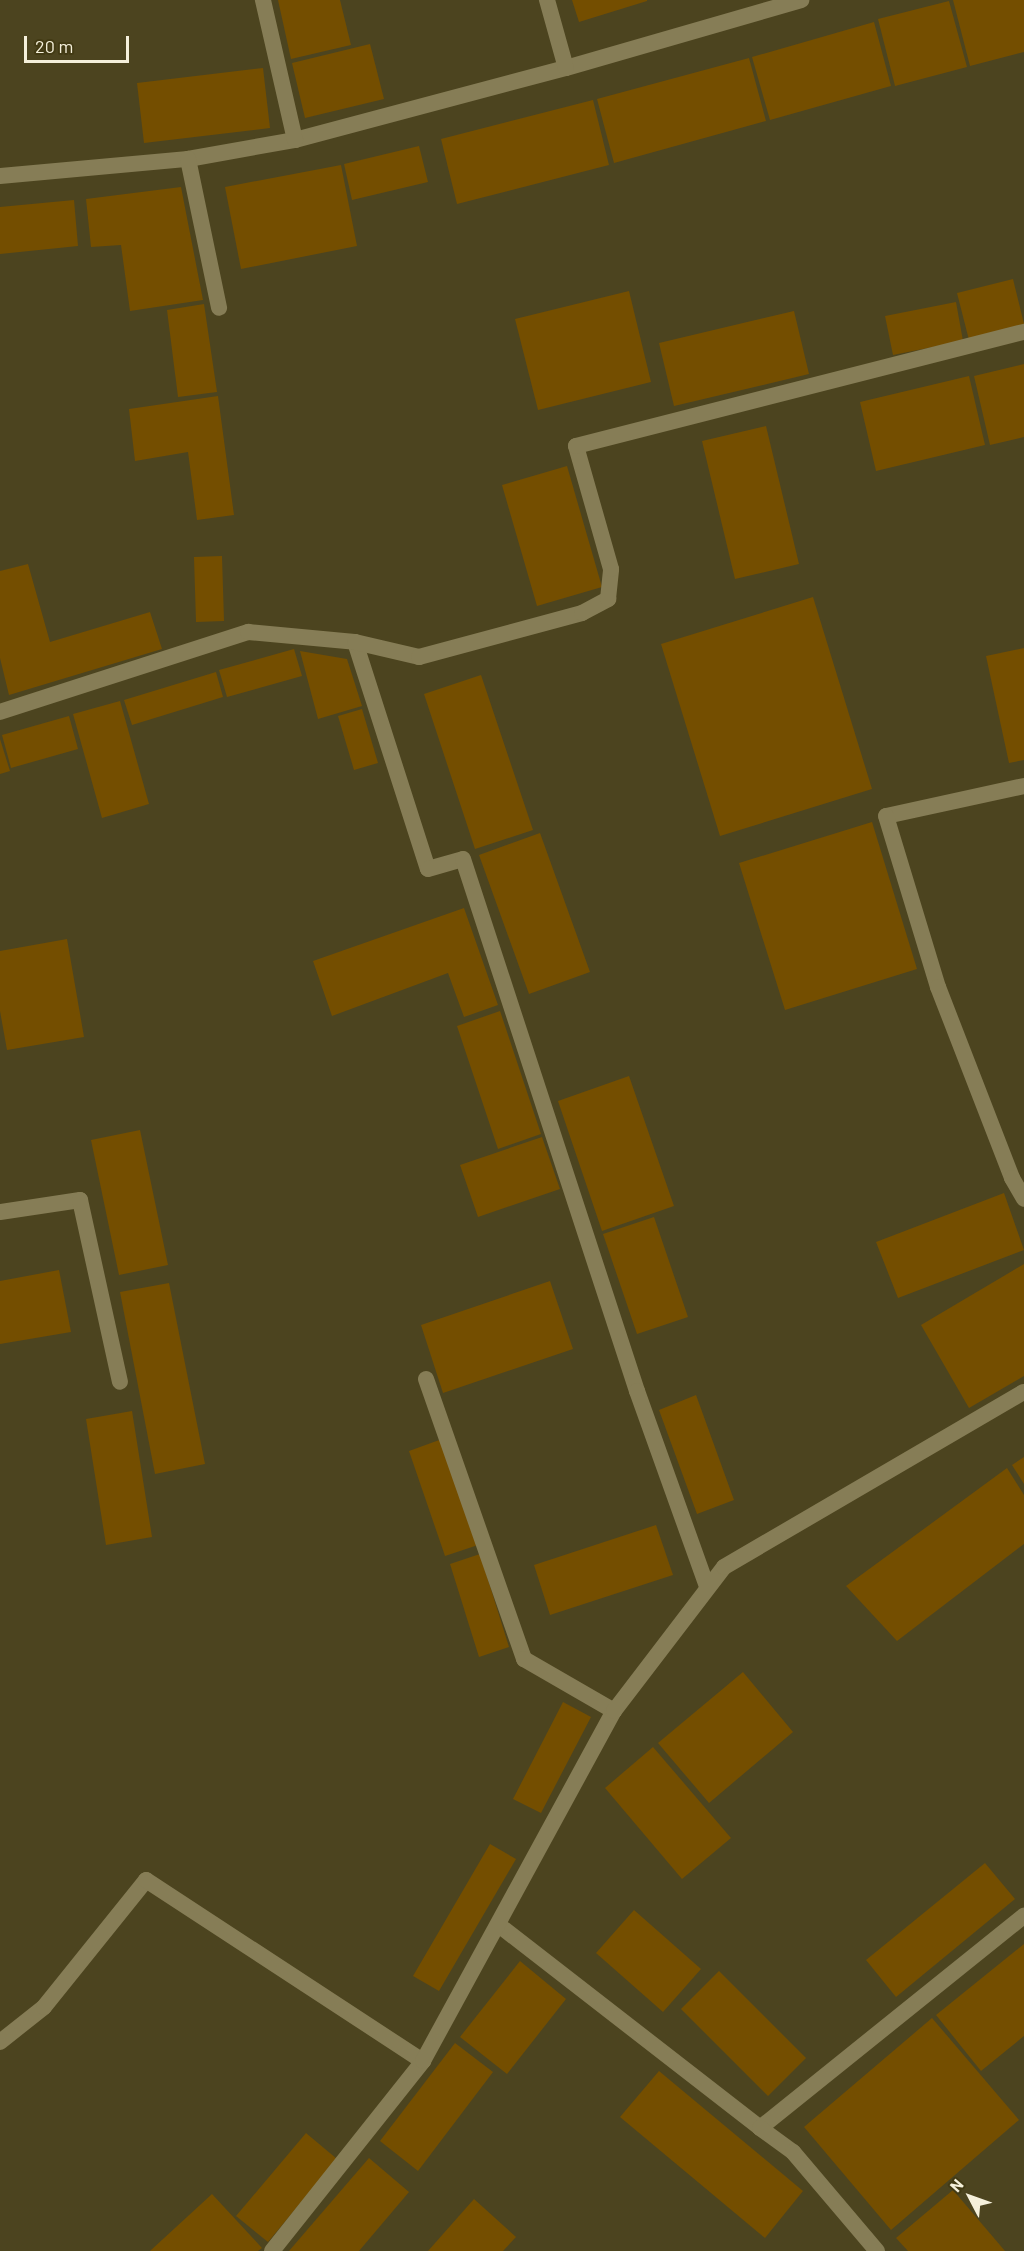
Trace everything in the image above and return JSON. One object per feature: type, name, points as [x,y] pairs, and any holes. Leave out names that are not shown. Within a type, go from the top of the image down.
[{"type":"street","points":[[263,0],[295,140]]},
{"type":"street","points":[[547,0],[566,68]]},
{"type":"street","points":[[0,176],[188,159],[295,140],[566,68],[801,0]]},
{"type":"street","points":[[188,159],[219,308]]},
{"type":"street","points":[[0,712],[248,632],[355,642],[419,657],[582,614],[608,599],[611,569],[576,446],[1024,332]]},
{"type":"street","points":[[355,642],[428,869],[463,859],[637,1391],[707,1587]]},
{"type":"street","points":[[1024,786],[886,816],[938,987],[1012,1178],[1024,1199]]},
{"type":"street","points":[[0,1212],[80,1200],[120,1382]]},
{"type":"street","points":[[426,1379],[524,1659],[614,1711]]},
{"type":"street","points":[[272,2251],[423,2061],[500,1926],[614,1711],[724,1567],[1024,1392]]},
{"type":"street","points":[[0,2042],[44,2007],[146,1880],[423,2061]]},
{"type":"street","points":[[760,2128],[1024,1916]]},
{"type":"street","points":[[500,1926],[793,2152],[877,2251]]},
{"type":"building","points":[[278,0],[340,0],[351,45],[291,59]]},
{"type":"building","points":[[572,0],[647,0],[647,1],[579,22]]},
{"type":"building","points":[[953,0],[1024,0],[1024,52],[970,66]]},
{"type":"building","points":[[949,1],[967,67],[895,86],[878,19]]},
{"type":"building","points":[[874,22],[891,86],[770,120],[752,57]]},
{"type":"building","points":[[370,44],[384,99],[305,118],[292,63]]},
{"type":"building","points":[[749,58],[766,121],[614,163],[597,99]]},
{"type":"building","points":[[263,68],[270,128],[144,143],[137,83]]},
{"type":"building","points":[[593,100],[609,165],[457,204],[441,139]]},
{"type":"building","points":[[419,146],[428,182],[352,200],[344,164]]},
{"type":"building","points":[[341,165],[357,246],[241,269],[225,187]]},
{"type":"building","points":[[181,187],[203,300],[130,311],[121,245],[91,247],[86,199]]},
{"type":"building","points":[[74,200],[78,246],[0,254],[0,207]]},
{"type":"building","points":[[1013,279],[1024,324],[969,340],[957,293]]},
{"type":"building","points":[[629,291],[651,382],[538,410],[515,319]]},
{"type":"building","points":[[956,302],[963,341],[893,355],[885,316]]},
{"type":"building","points":[[204,304],[217,392],[178,397],[167,310]]},
{"type":"building","points":[[794,311],[809,374],[674,406],[659,343]]},
{"type":"building","points":[[1024,364],[1024,437],[990,445],[974,376]]},
{"type":"building","points":[[969,376],[985,445],[876,471],[860,402]]},
{"type":"building","points":[[218,396],[234,515],[197,520],[188,452],[135,461],[129,409]]},
{"type":"building","points":[[766,426],[799,564],[735,579],[702,441]]},
{"type":"building","points":[[567,466],[602,587],[537,606],[502,485]]},
{"type":"building","points":[[222,556],[224,621],[196,622],[194,557]]},
{"type":"building","points":[[28,564],[50,642],[150,612],[162,649],[9,695],[0,658],[0,571]]},
{"type":"building","points":[[813,597],[872,789],[720,836],[661,644]]},
{"type":"building","points":[[1024,648],[1024,760],[1009,763],[986,656]]},
{"type":"building","points":[[294,649],[302,676],[227,697],[219,670]]},
{"type":"building","points":[[300,651],[347,659],[362,706],[318,719]]},
{"type":"building","points":[[216,672],[223,697],[132,725],[124,700]]},
{"type":"building","points":[[481,675],[533,830],[475,849],[424,694]]},
{"type":"building","points":[[120,701],[149,804],[102,818],[73,714]]},
{"type":"building","points":[[362,709],[378,763],[354,770],[338,716]]},
{"type":"building","points":[[69,716],[78,749],[11,768],[2,735]]},
{"type":"building","points":[[0,739],[10,771],[0,774]]},
{"type":"building","points":[[872,822],[917,969],[785,1010],[739,863]]},
{"type":"building","points":[[540,833],[590,972],[529,994],[479,855]]},
{"type":"building","points":[[464,908],[498,1005],[464,1017],[448,973],[332,1016],[313,961]]},
{"type":"building","points":[[67,939],[84,1037],[7,1050],[0,1011],[0,951]]},
{"type":"building","points":[[500,1011],[541,1134],[498,1149],[457,1026]]},
{"type":"building","points":[[629,1076],[674,1206],[602,1231],[558,1101]]},
{"type":"building","points":[[140,1130],[168,1265],[119,1275],[91,1140]]},
{"type":"building","points":[[542,1137],[560,1189],[478,1217],[460,1165]]},
{"type":"building","points":[[1004,1193],[1024,1250],[898,1298],[876,1242]]},
{"type":"building","points":[[654,1217],[688,1317],[637,1334],[603,1234]]},
{"type":"building","points":[[1024,1264],[1024,1376],[969,1408],[921,1325]]},
{"type":"building","points":[[59,1270],[71,1332],[0,1344],[0,1281]]},
{"type":"building","points":[[550,1281],[573,1349],[443,1393],[421,1325]]},
{"type":"building","points":[[169,1283],[205,1464],[155,1474],[120,1292]]},
{"type":"building","points":[[696,1395],[734,1500],[697,1514],[659,1410]]},
{"type":"building","points":[[132,1411],[152,1537],[106,1545],[86,1419]]},
{"type":"building","points":[[442,1439],[478,1545],[445,1556],[409,1451]]},
{"type":"building","points":[[1024,1457],[1024,1484],[1012,1465]]},
{"type":"building","points":[[1007,1468],[1024,1495],[1024,1544],[897,1641],[846,1586]]},
{"type":"building","points":[[656,1525],[673,1575],[550,1615],[534,1565]]},
{"type":"building","points":[[480,1554],[509,1647],[479,1657],[450,1564]]},
{"type":"building","points":[[743,1672],[793,1732],[709,1803],[658,1743]]},
{"type":"building","points":[[563,1702],[591,1717],[541,1813],[513,1799]]},
{"type":"building","points":[[653,1747],[731,1838],[682,1879],[605,1788]]},
{"type":"building","points":[[490,1844],[516,1859],[439,1991],[413,1976]]},
{"type":"building","points":[[985,1863],[1015,1899],[896,1997],[866,1960]]},
{"type":"building","points":[[634,1910],[701,1969],[663,2012],[596,1953]]},
{"type":"building","points":[[1024,1944],[1024,2036],[981,2071],[936,2015]]},
{"type":"building","points":[[520,1961],[566,1999],[507,2074],[460,2037]]},
{"type":"building","points":[[719,1971],[806,2058],[768,2096],[681,2009]]},
{"type":"building","points":[[932,2018],[1019,2120],[891,2230],[804,2127]]},
{"type":"building","points":[[455,2043],[493,2072],[418,2171],[380,2141]]},
{"type":"building","points":[[659,2071],[803,2191],[765,2238],[620,2117]]},
{"type":"building","points":[[306,2133],[337,2159],[268,2242],[236,2216]]},
{"type":"building","points":[[369,2158],[409,2192],[359,2251],[289,2251]]},
{"type":"building","points":[[953,2190],[1005,2251],[908,2251],[896,2238]]},
{"type":"building","points":[[212,2194],[262,2248],[258,2251],[150,2251]]},
{"type":"building","points":[[474,2199],[516,2237],[503,2251],[428,2251]]}]
